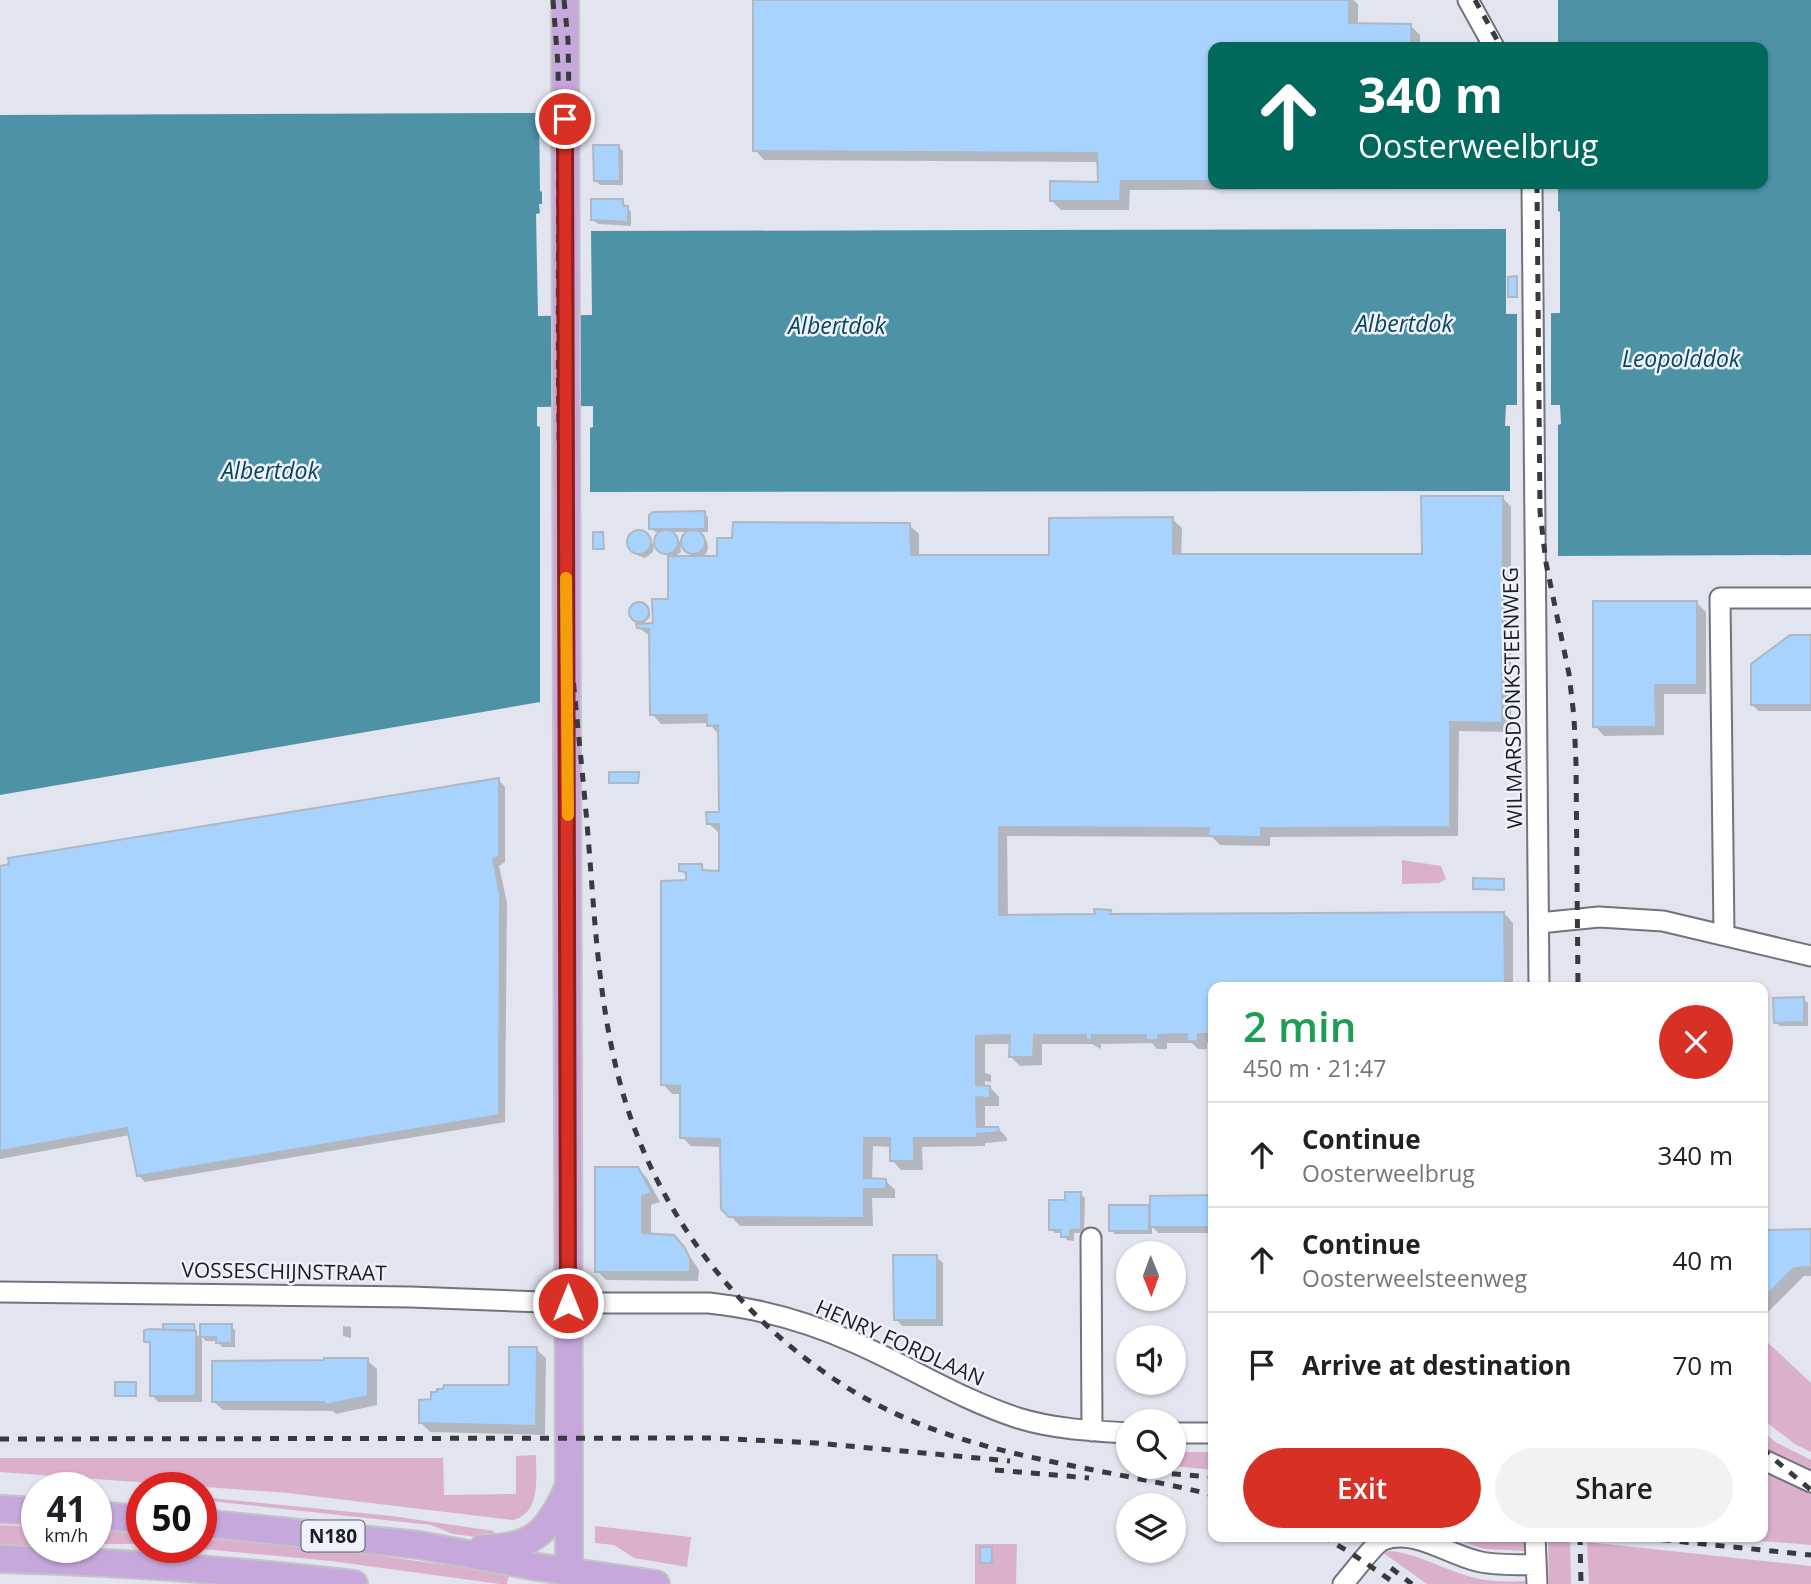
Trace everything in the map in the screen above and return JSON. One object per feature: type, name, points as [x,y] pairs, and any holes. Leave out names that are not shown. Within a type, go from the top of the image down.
[{"type":"main road","points":[[564,1579],[569,1485],[565,0]]},
{"type":"main road","points":[[419,1545],[494,1549],[530,1541],[551,1523],[569,1485]]},
{"type":"main road","points":[[0,1509],[21,1510]]},
{"type":"main road","name":"N180","points":[[217,1525],[419,1545],[564,1579],[656,1584]]},
{"type":"main road","name":"N180","points":[[0,1559],[106,1561],[354,1584]]},
{"type":"street","points":[[1468,0],[1491,42]]},
{"type":"street","name":"WILMARSDONKSTEENWEG","points":[[1532,189],[1539,982]]},
{"type":"street","points":[[1724,935],[1720,598],[1811,598]]},
{"type":"street","points":[[1539,923],[1615,917],[1664,921],[1811,956]]},
{"type":"street","points":[[1091,1238],[1092,1431]]},
{"type":"street","name":"VOSSESCHIJNSTRAAT","points":[[0,1292],[411,1297],[568,1303]]},
{"type":"street","name":"HENRY FORDLAAN","points":[[568,1303],[709,1303],[751,1310],[804,1324],[853,1342],[958,1395],[1018,1418],[1092,1431],[1116,1432]]},
{"type":"street","points":[[1186,1433],[1208,1433]]},
{"type":"street","points":[[1768,1463],[1811,1482]]},
{"type":"street","points":[[1343,1584],[1378,1542]]},
{"type":"street","points":[[1424,1542],[1475,1561],[1537,1574],[1535,1542]]},
{"type":"shaded area","points":[[1402,860],[1441,866],[1446,879],[1439,883],[1402,884]]},
{"type":"shaded area","points":[[1768,1343],[1811,1383],[1811,1452],[1795,1444],[1768,1424]]},
{"type":"shaded area","points":[[1768,1436],[1811,1460],[1811,1469],[1769,1450]]},
{"type":"shaded area","points":[[1186,1452],[1208,1452],[1208,1469],[1186,1467]]},
{"type":"shaded area","points":[[536,1455],[536,1484],[533,1502],[528,1510],[513,1520],[288,1493],[217,1488],[217,1472],[126,1472],[126,1481],[112,1480],[112,1472],[0,1472],[0,1458],[443,1458],[444,1495],[516,1494],[516,1456]]},
{"type":"shaded area","points":[[1768,1474],[1811,1493],[1811,1545],[1768,1541]]},
{"type":"shaded area","points":[[217,1499],[392,1516],[494,1531],[492,1539],[453,1534],[431,1525],[217,1502]]},
{"type":"shaded area","points":[[0,1525],[21,1526],[21,1545],[0,1544]]},
{"type":"shaded area","points":[[595,1526],[691,1537],[687,1567],[634,1558],[614,1545],[595,1543]]},
{"type":"shaded area","points":[[112,1531],[126,1533],[126,1544],[112,1544]]},
{"type":"shaded area","points":[[217,1540],[355,1553],[509,1575],[507,1584],[500,1584],[331,1561],[217,1550]]},
{"type":"shaded area","points":[[1462,1542],[1524,1542],[1525,1551],[1484,1549]]},
{"type":"shaded area","points":[[1548,1542],[1570,1542],[1571,1584],[1549,1584]]},
{"type":"shaded area","points":[[1587,1542],[1811,1566],[1811,1584],[1589,1584]]},
{"type":"shaded area","points":[[975,1544],[1017,1544],[1016,1584],[975,1584]]},
{"type":"shaded area","points":[[1379,1550],[1404,1553],[1475,1578],[1525,1581],[1525,1584],[1427,1584]]},
{"type":"water","points":[[1558,0],[1811,0],[1811,555],[1558,556],[1560,405],[1506,405],[1505,426],[1510,426],[1510,491],[590,492],[590,428],[593,427],[593,406],[537,407],[537,426],[540,427],[540,702],[0,795],[0,115],[539,113],[542,204],[539,204],[540,213],[536,214],[538,316],[592,315],[591,231],[1506,229],[1506,314],[1560,313],[1558,189],[1768,189],[1768,42],[1558,42]]},
{"type":"pier","points":[[1517,310],[1551,310],[1551,408],[1517,409]]},
{"type":"building","points":[[753,0],[1349,0],[1349,23],[1411,24],[1411,42],[1208,42],[1208,181],[1121,181],[1120,201],[1050,201],[1050,181],[1098,182],[1097,153],[753,151]]},
{"type":"building","points":[[593,145],[619,145],[620,181],[594,181]]},
{"type":"building","points":[[591,199],[623,199],[623,206],[628,206],[628,222],[591,220]]},
{"type":"building","points":[[1517,276],[1517,297],[1508,297],[1508,277]]},
{"type":"building","points":[[1421,496],[1503,496],[1502,723],[1450,722],[1450,827],[1261,828],[1261,837],[1208,836],[1209,828],[999,827],[999,915],[1095,914],[1094,909],[1111,910],[1110,914],[1504,912],[1505,982],[1208,982],[1208,1034],[1198,1034],[1198,1041],[1187,1041],[1187,1034],[1158,1035],[1158,1040],[1146,1040],[1146,1035],[1092,1035],[1092,1040],[1086,1040],[1086,1035],[1034,1035],[1033,1057],[1009,1057],[1010,1035],[976,1036],[976,1085],[990,1086],[990,1098],[976,1097],[977,1127],[998,1127],[999,1132],[977,1134],[977,1138],[914,1138],[914,1161],[890,1161],[890,1138],[864,1138],[864,1178],[886,1179],[886,1189],[864,1189],[864,1218],[729,1217],[721,1209],[720,1139],[680,1138],[680,1086],[661,1085],[661,881],[686,880],[686,872],[679,871],[679,864],[702,864],[702,870],[719,871],[719,824],[707,824],[706,812],[719,812],[718,725],[707,726],[707,715],[650,715],[649,629],[637,628],[636,624],[653,623],[652,599],[668,599],[668,556],[717,556],[717,538],[732,538],[733,522],[910,523],[911,555],[1049,555],[1049,518],[1173,517],[1173,554],[1422,554]]},
{"type":"building","points":[[705,511],[705,529],[649,529],[649,515],[653,512]]},
{"type":"building","points":[[639,530],[650,537],[651,542],[644,553],[639,554],[628,547],[627,542],[634,531]]},
{"type":"building","points":[[666,530],[677,537],[678,542],[671,553],[666,554],[655,547],[654,542],[661,531]]},
{"type":"building","points":[[693,530],[704,537],[705,542],[698,553],[693,554],[682,547],[681,542],[688,531]]},
{"type":"building","points":[[593,532],[603,532],[604,549],[593,549]]},
{"type":"building","points":[[1593,601],[1697,601],[1697,685],[1655,685],[1656,727],[1593,727]]},
{"type":"building","points":[[639,602],[646,605],[649,612],[646,619],[639,622],[632,619],[629,612],[632,605]]},
{"type":"building","points":[[1790,635],[1811,635],[1811,705],[1751,705],[1751,664]]},
{"type":"building","points":[[609,772],[639,772],[638,783],[609,783]]},
{"type":"building","points":[[499,778],[499,856],[493,859],[500,895],[499,1115],[137,1176],[127,1128],[0,1151],[0,866],[9,864],[8,858]]},
{"type":"building","points":[[1473,878],[1504,879],[1504,890],[1473,889]]},
{"type":"building","points":[[1804,997],[1804,1022],[1774,1023],[1773,998]]},
{"type":"building","points":[[595,1167],[638,1167],[652,1193],[642,1196],[642,1233],[674,1235],[690,1259],[690,1272],[595,1272]]},
{"type":"building","points":[[1065,1192],[1081,1192],[1081,1229],[1070,1230],[1070,1237],[1061,1237],[1061,1230],[1049,1230],[1049,1200],[1065,1200]]},
{"type":"building","points":[[1208,1195],[1208,1227],[1150,1227],[1150,1196]]},
{"type":"building","points":[[1109,1205],[1149,1205],[1149,1231],[1109,1231]]},
{"type":"building","points":[[1811,1229],[1811,1267],[1794,1268],[1768,1294],[1768,1230]]},
{"type":"building","points":[[893,1255],[937,1255],[937,1320],[894,1320]]},
{"type":"building","points":[[163,1324],[194,1324],[195,1330],[163,1330]]},
{"type":"building","points":[[200,1324],[232,1324],[232,1343],[216,1343],[216,1337],[200,1337]]},
{"type":"building","points":[[144,1330],[196,1331],[196,1396],[150,1396],[150,1342],[144,1342]]},
{"type":"building","points":[[509,1347],[537,1347],[536,1426],[419,1423],[419,1400],[431,1399],[431,1392],[443,1389],[444,1385],[509,1385]]},
{"type":"building","points":[[368,1358],[368,1396],[325,1405],[324,1402],[212,1402],[212,1361]]},
{"type":"building","points":[[115,1382],[136,1382],[136,1396],[115,1396]]},
{"type":"building","points":[[980,1547],[992,1547],[992,1563],[980,1563]]},
{"type":"railway","points":[[553,0],[558,65],[559,402],[565,589],[600,978],[614,1060],[639,1140],[676,1214],[725,1282],[753,1313],[784,1341],[851,1390],[894,1413],[937,1431],[982,1445],[1208,1494]]},
{"type":"railway","points":[[564,0],[569,97]]},
{"type":"railway","points":[[1475,0],[1498,42]]},
{"type":"railway","points":[[1537,189],[1540,512],[1546,563],[1569,674],[1574,717],[1578,982]]},
{"type":"railway","points":[[0,1439],[711,1438],[816,1443],[1010,1461]]},
{"type":"railway","points":[[1768,1454],[1811,1490]]},
{"type":"railway","points":[[995,1470],[1089,1478]]},
{"type":"railway","points":[[1186,1475],[1208,1477]]},
{"type":"railway","points":[[1332,1542],[1396,1584]]},
{"type":"railway","points":[[1580,1542],[1581,1584]]},
{"type":"railway","points":[[1684,1542],[1811,1555]]},
{"type":"railway","points":[[1391,1568],[1412,1584]]},
{"type":"slow traffic","points":[[566,578],[568,815]]},
{"type":"route","points":[[565,119],[568,1303]]},
{"type":"water label","name":"Albertdok","points":[[1404,324]]},
{"type":"water label","name":"Albertdok","points":[[837,326]]},
{"type":"water label","name":"Leopolddok","points":[[1681,359]]},
{"type":"water label","name":"Albertdok","points":[[270,471]]}]
